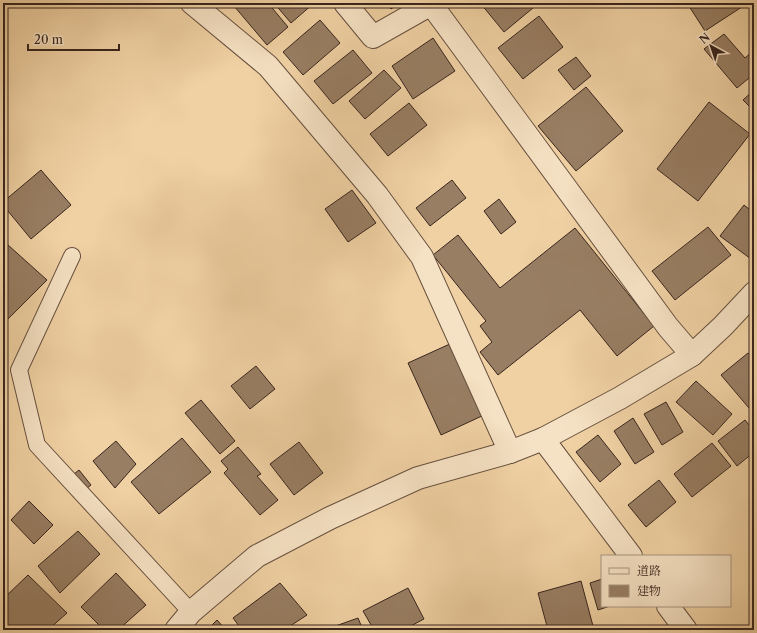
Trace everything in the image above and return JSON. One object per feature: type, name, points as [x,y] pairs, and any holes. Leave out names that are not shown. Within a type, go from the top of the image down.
[{"type":"street","points":[[192,3],[268,66],[378,195],[422,257],[510,452]]},
{"type":"street","points":[[344,3],[373,37],[432,4],[664,320],[692,355]]},
{"type":"street","points":[[176,630],[191,612],[257,556],[330,518],[418,478],[510,452],[544,439],[620,398],[692,355],[723,326],[754,293]]},
{"type":"street","points":[[544,439],[630,555]]},
{"type":"street","points":[[669,607],[686,630]]},
{"type":"lane","points":[[72,256],[20,370],[37,445],[191,612]]},
{"type":"building","points":[[238,3],[268,3],[288,27],[267,45],[234,6]]},
{"type":"building","points":[[274,3],[312,3],[313,4],[291,23]]},
{"type":"building","points":[[386,3],[399,3],[391,9]]},
{"type":"building","points":[[539,3],[504,32],[481,4]]},
{"type":"building","points":[[687,3],[748,3],[705,31]]},
{"type":"building","points":[[539,16],[563,47],[523,79],[498,48]]},
{"type":"building","points":[[320,20],[340,43],[303,75],[283,52]]},
{"type":"building","points":[[724,34],[745,58],[754,50],[754,74],[737,88],[704,49]]},
{"type":"building","points":[[433,38],[455,71],[413,99],[392,66]]},
{"type":"building","points":[[353,50],[372,73],[333,104],[314,81]]},
{"type":"building","points":[[576,57],[591,76],[574,90],[558,70]]},
{"type":"building","points":[[384,70],[401,88],[365,119],[349,101]]},
{"type":"building","points":[[586,87],[623,131],[576,171],[538,126]]},
{"type":"building","points":[[754,90],[754,111],[743,100]]},
{"type":"building","points":[[709,102],[750,134],[698,201],[657,169]]},
{"type":"building","points":[[409,103],[427,125],[388,156],[370,134]]},
{"type":"building","points":[[41,170],[71,205],[31,239],[3,205],[3,202]]},
{"type":"building","points":[[452,180],[466,198],[430,226],[416,208]]},
{"type":"building","points":[[352,190],[376,223],[348,242],[325,209]]},
{"type":"building","points":[[499,199],[516,222],[501,234],[484,211]]},
{"type":"building","points":[[744,205],[754,213],[754,254],[751,259],[720,236]]},
{"type":"building","points":[[708,227],[731,255],[675,300],[652,271]]},
{"type":"building","points":[[575,228],[654,326],[617,356],[580,310],[498,375],[480,352],[492,342],[480,326],[486,321],[433,255],[458,235],[500,288]]},
{"type":"building","points":[[8,245],[47,280],[3,324],[3,250]]},
{"type":"building","points":[[452,343],[484,415],[441,435],[408,363]]},
{"type":"building","points":[[748,353],[754,360],[754,414],[721,375]]},
{"type":"building","points":[[256,366],[275,389],[250,409],[231,386]]},
{"type":"building","points":[[696,381],[732,414],[713,435],[676,402]]},
{"type":"building","points":[[201,400],[235,441],[220,454],[185,413]]},
{"type":"building","points":[[666,402],[683,432],[662,445],[644,414]]},
{"type":"building","points":[[633,418],[654,452],[635,464],[614,431]]},
{"type":"building","points":[[745,420],[754,431],[754,452],[737,466],[718,441]]},
{"type":"building","points":[[598,435],[621,464],[600,482],[576,452]]},
{"type":"building","points":[[182,438],[211,472],[159,514],[131,482]]},
{"type":"building","points":[[116,441],[136,464],[115,488],[93,461]]},
{"type":"building","points":[[299,442],[323,473],[294,495],[270,464]]},
{"type":"building","points":[[712,443],[731,466],[692,497],[674,474]]},
{"type":"building","points":[[238,447],[261,474],[257,476],[278,500],[260,515],[224,473],[228,469],[221,461]]},
{"type":"building","points":[[79,470],[91,485],[75,498],[63,483]]},
{"type":"building","points":[[659,480],[676,502],[646,527],[628,505]]},
{"type":"building","points":[[29,501],[53,525],[34,544],[11,520]]},
{"type":"building","points":[[78,531],[100,554],[60,593],[38,566]]},
{"type":"building","points":[[116,573],[146,605],[118,630],[104,630],[81,607]]},
{"type":"building","points":[[28,575],[67,613],[48,630],[3,630],[3,599]]},
{"type":"building","points":[[601,579],[601,607],[607,607],[598,610],[590,583]]},
{"type":"building","points":[[581,581],[593,626],[579,630],[548,630],[538,593]]},
{"type":"building","points":[[280,583],[307,615],[284,630],[242,630],[233,618]]},
{"type":"building","points":[[408,588],[424,619],[403,630],[374,630],[363,611]]},
{"type":"building","points":[[358,618],[363,630],[331,630],[330,628]]},
{"type":"building","points":[[217,620],[226,630],[207,630]]}]
